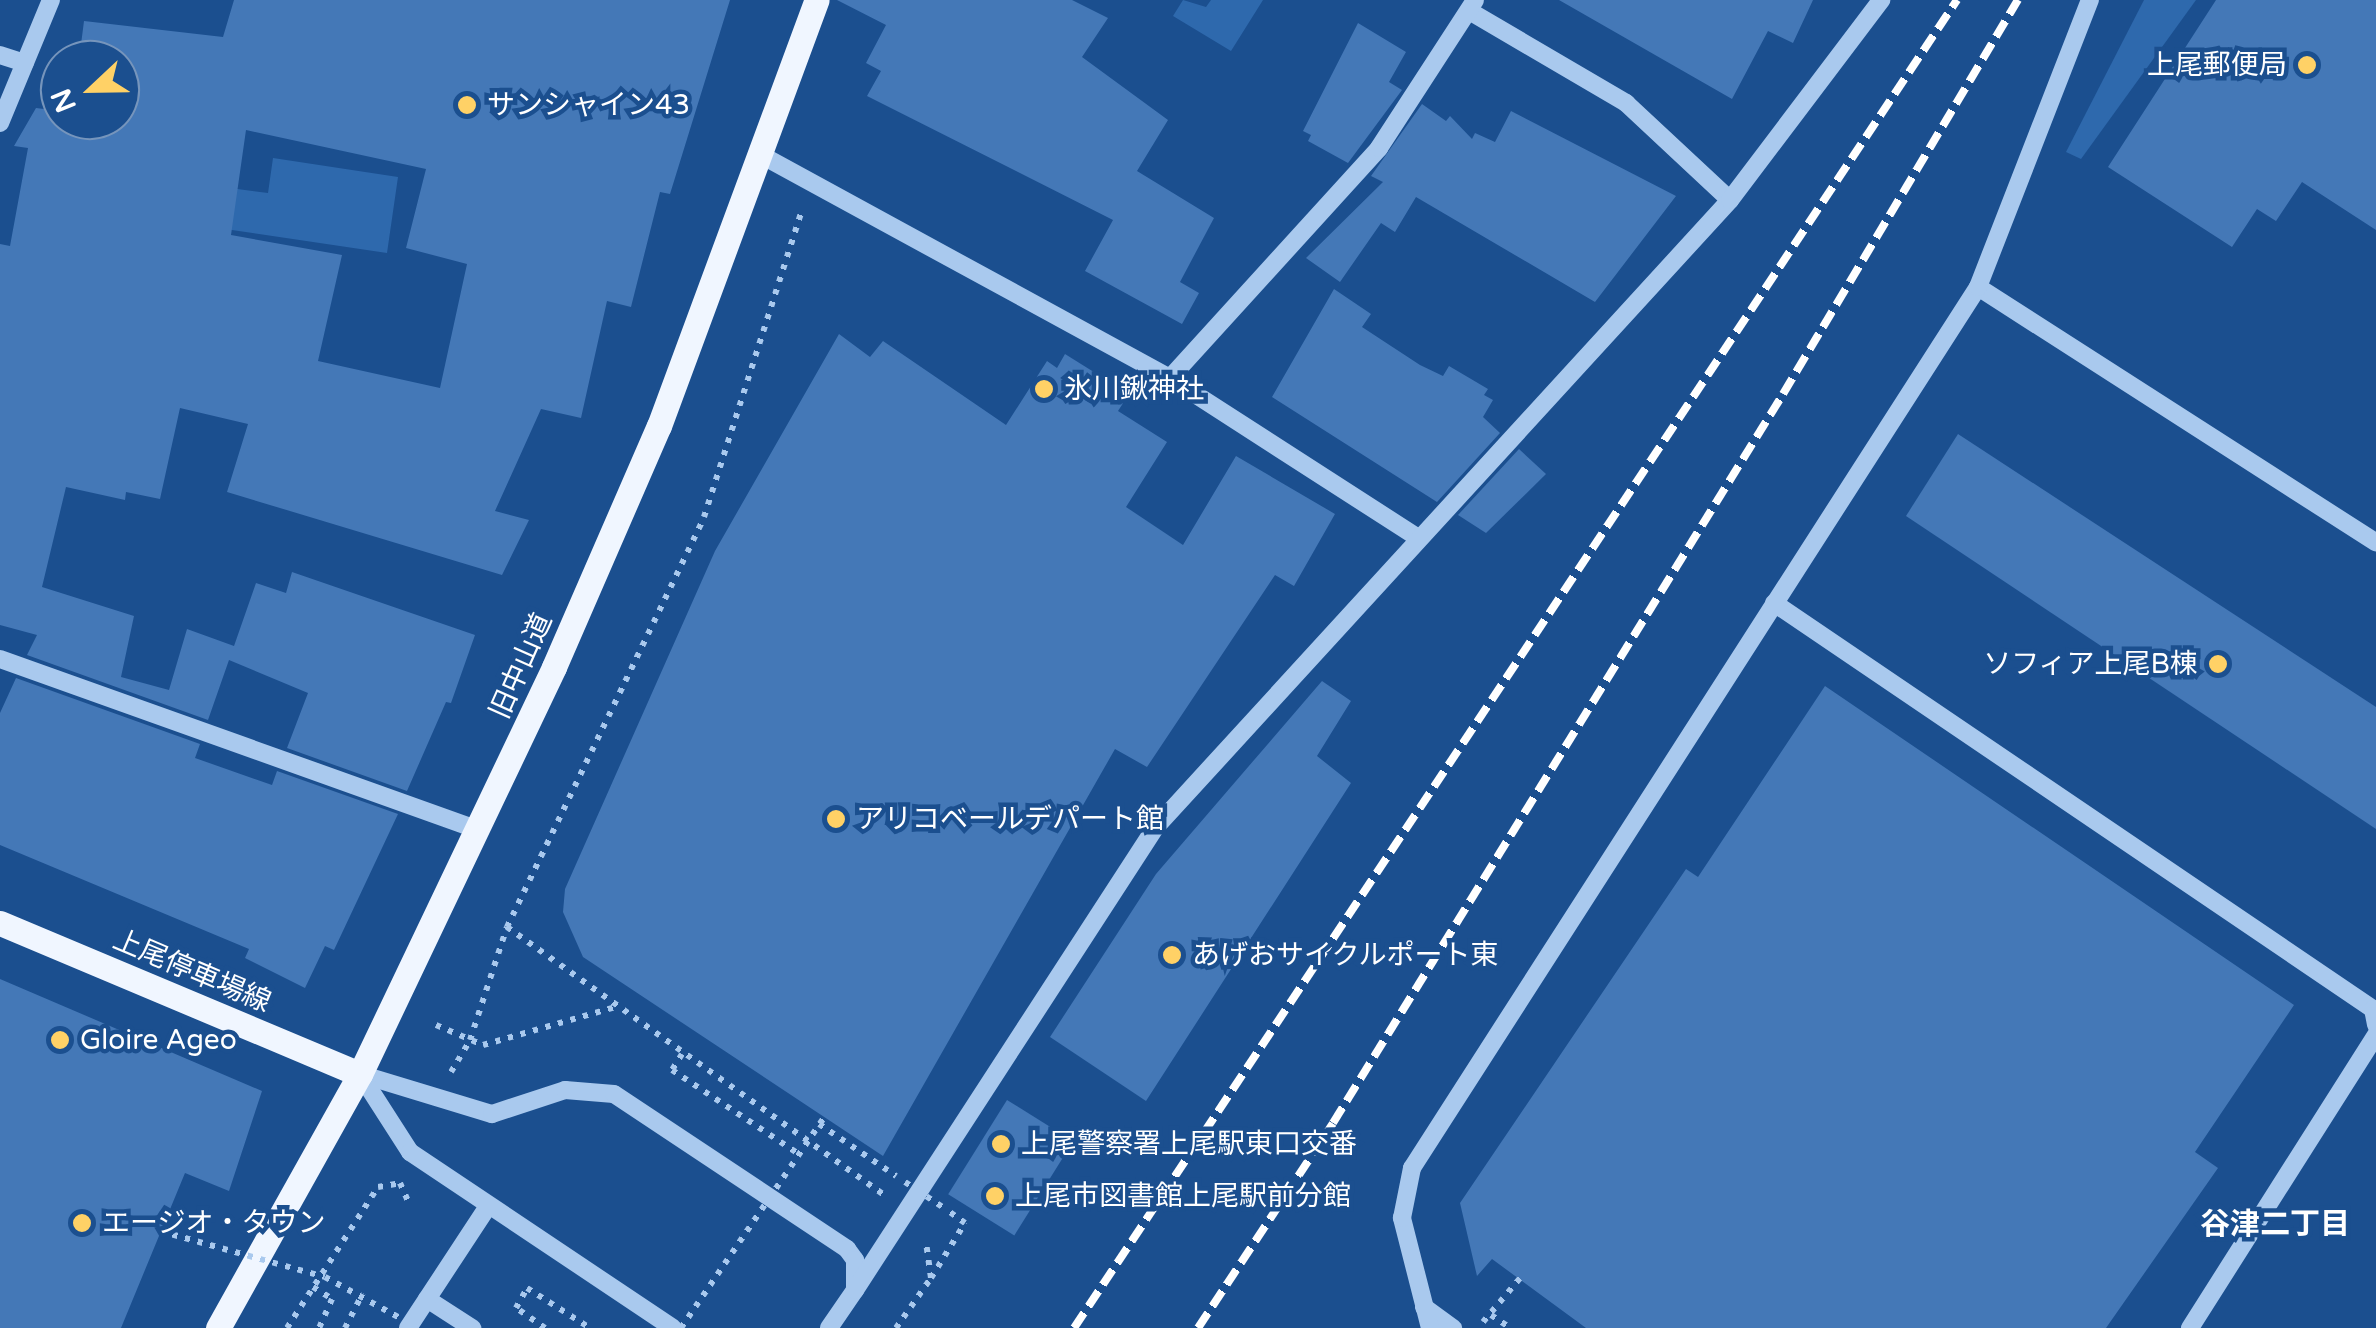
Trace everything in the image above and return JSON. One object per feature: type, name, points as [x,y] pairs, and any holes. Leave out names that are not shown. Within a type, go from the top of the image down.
[{"type":"main road","name":"旧中山道","points":[[218,1328],[360,1074],[480,830],[659,426],[817,0]]},
{"type":"main road","name":"上尾停車場線","points":[[0,922],[360,1074]]},
{"type":"street","points":[[0,123],[52,0]]},
{"type":"street","points":[[829,1328],[1155,828],[1730,200],[1881,0]]},
{"type":"street","points":[[1430,1328],[1402,1218],[1412,1168],[1978,287],[2090,0]]},
{"type":"street","points":[[1170,378],[1380,148],[1473,6],[1626,104],[1730,200]]},
{"type":"street","points":[[0,54],[26,63]]},
{"type":"street","points":[[761,155],[1170,378],[1418,538]]},
{"type":"street","points":[[1978,287],[2376,543]]},
{"type":"street","points":[[1774,604],[2373,1009],[2376,1025]]},
{"type":"street","points":[[0,659],[480,830]]},
{"type":"street","points":[[2190,1328],[2376,1035]]},
{"type":"street","points":[[360,1074],[492,1114],[566,1090],[614,1094],[847,1249],[855,1260],[855,1290]]},
{"type":"street","points":[[360,1074],[410,1152],[672,1328]]},
{"type":"street","points":[[408,1328],[488,1206]]},
{"type":"street","points":[[428,1299],[472,1328]]},
{"type":"street","points":[[1424,1308],[1453,1328]]},
{"type":"path","points":[[450,1073],[470,1040],[507,928],[704,516],[806,199]]},
{"type":"path","points":[[507,928],[893,1200]]},
{"type":"path","points":[[436,1025],[483,1045],[620,1005]]},
{"type":"path","points":[[682,1054],[672,1070],[799,1154]]},
{"type":"path","points":[[681,1328],[824,1116]]},
{"type":"path","points":[[819,1124],[965,1223],[896,1328]]},
{"type":"path","points":[[286,1328],[378,1187],[400,1183],[408,1201]]},
{"type":"path","points":[[923,1221],[930,1278]]},
{"type":"path","points":[[160,1231],[363,1292],[418,1328]]},
{"type":"path","points":[[1474,1328],[1491,1315],[1521,1277]]},
{"type":"path","points":[[314,1287],[332,1298],[320,1328]]},
{"type":"path","points":[[545,1328],[516,1308],[527,1288],[590,1328]]},
{"type":"path","points":[[346,1326],[363,1292]]},
{"type":"path","points":[[1491,1315],[1510,1328]]},
{"type":"shaded area","points":[[1183,0],[1206,7],[1211,0],[1263,0],[1231,51],[1173,16]]},
{"type":"shaded area","points":[[2144,0],[2196,0],[2081,159],[2066,152]]},
{"type":"shaded area","points":[[273,158],[398,177],[387,253],[225,229],[230,188],[268,193]]},
{"type":"building","points":[[234,0],[730,0],[670,194],[660,192],[631,307],[607,301],[581,418],[541,409],[495,511],[529,520],[502,575],[227,492],[248,424],[180,408],[160,499],[126,492],[125,500],[66,487],[42,587],[134,616],[121,677],[169,690],[187,629],[234,646],[256,583],[286,593],[292,572],[475,635],[451,703],[446,702],[407,791],[287,748],[308,693],[229,660],[208,720],[27,655],[37,635],[0,625],[0,244],[10,246],[28,148],[14,146],[36,108],[40,108],[40,140],[140,140],[140,40],[82,40],[84,21],[223,37]],"holes":[[[246,130],[426,169],[406,248],[467,264],[440,388],[318,361],[342,255],[231,235]]]},
{"type":"building","points":[[837,0],[1072,0],[1108,18],[1082,57],[1168,120],[1137,171],[1214,218],[1180,282],[1199,293],[1182,324],[1085,271],[1113,220],[867,96],[881,71],[866,63],[886,25]]},
{"type":"building","points":[[1559,0],[1813,0],[1793,43],[1768,31],[1732,99]]},
{"type":"building","name":"上尾郵便局","points":[[2216,0],[2376,0],[2376,230],[2302,182],[2276,221],[2257,209],[2232,247],[2108,167]]},
{"type":"building","points":[[1358,23],[1406,52],[1389,82],[1402,90],[1348,163],[1308,141],[1311,135],[1303,131]]},
{"type":"building","points":[[1422,104],[1446,121],[1450,116],[1472,139],[1475,133],[1495,142],[1511,111],[1676,196],[1595,302],[1416,197],[1395,232],[1381,223],[1340,282],[1306,258],[1383,182],[1371,176]]},
{"type":"building","points":[[1334,289],[1371,314],[1362,327],[1420,365],[1443,376],[1449,366],[1488,389],[1484,395],[1493,400],[1483,417],[1500,433],[1437,502],[1272,397]]},
{"type":"building","name":"アリコベールデパート館","points":[[839,334],[870,357],[883,341],[1006,425],[1047,361],[1057,368],[1065,354],[1129,394],[1118,411],[1167,442],[1126,507],[1183,545],[1236,456],[1335,514],[1294,586],[1275,575],[1147,767],[1115,749],[883,1156],[583,957],[563,912],[565,889],[715,551]]},
{"type":"building","name":"ソフィア上尾B棟","points":[[1958,434],[2376,707],[2376,829],[1906,516]]},
{"type":"building","points":[[1519,449],[1546,474],[1486,533],[1458,515]]},
{"type":"building","points":[[16,678],[200,744],[195,758],[272,785],[277,771],[398,814],[334,950],[325,946],[305,988],[245,958],[249,949],[0,845],[0,713]]},
{"type":"building","name":"あげおサイクルポート東","points":[[1322,681],[1351,701],[1317,756],[1351,783],[1146,1101],[1050,1037],[1156,874]]},
{"type":"building","points":[[1825,686],[2294,1005],[2195,1152],[2218,1168],[2106,1328],[1586,1328],[1492,1259],[1477,1276],[1460,1203],[1686,869],[1698,877]]},
{"type":"building","points":[[0,979],[262,1091],[229,1191],[185,1173],[121,1328],[0,1328]]},
{"type":"building","points":[[1007,1100],[1073,1141],[1014,1235],[948,1194]]},
{"type":"railway","points":[[1074,1328],[1957,0]]},
{"type":"railway","points":[[1198,1328],[1333,1123],[1783,394],[2018,0]]},
{"type":"place","name":"上尾郵便局","points":[[2307,65]]},
{"type":"place","name":"サンシャイン43","points":[[467,105]]},
{"type":"place","name":"氷川鍬神社","points":[[1044,389]]},
{"type":"place","name":"ソフィア上尾B棟","points":[[2218,664]]},
{"type":"place","name":"アリコベールデパート館","points":[[836,819]]},
{"type":"place","name":"あげおサイクルポート東","points":[[1172,955]]},
{"type":"place","name":"Gloire Ageo","points":[[60,1040]]},
{"type":"place","name":"上尾警察署上尾駅東口交番","points":[[1001,1144]]},
{"type":"place","name":"上尾市図書館上尾駅前分館","points":[[995,1196]]},
{"type":"place","name":"エージオ・タウン","points":[[82,1223]]},
{"type":"district","name":"谷津二丁目","points":[[2275,1225]]}]
